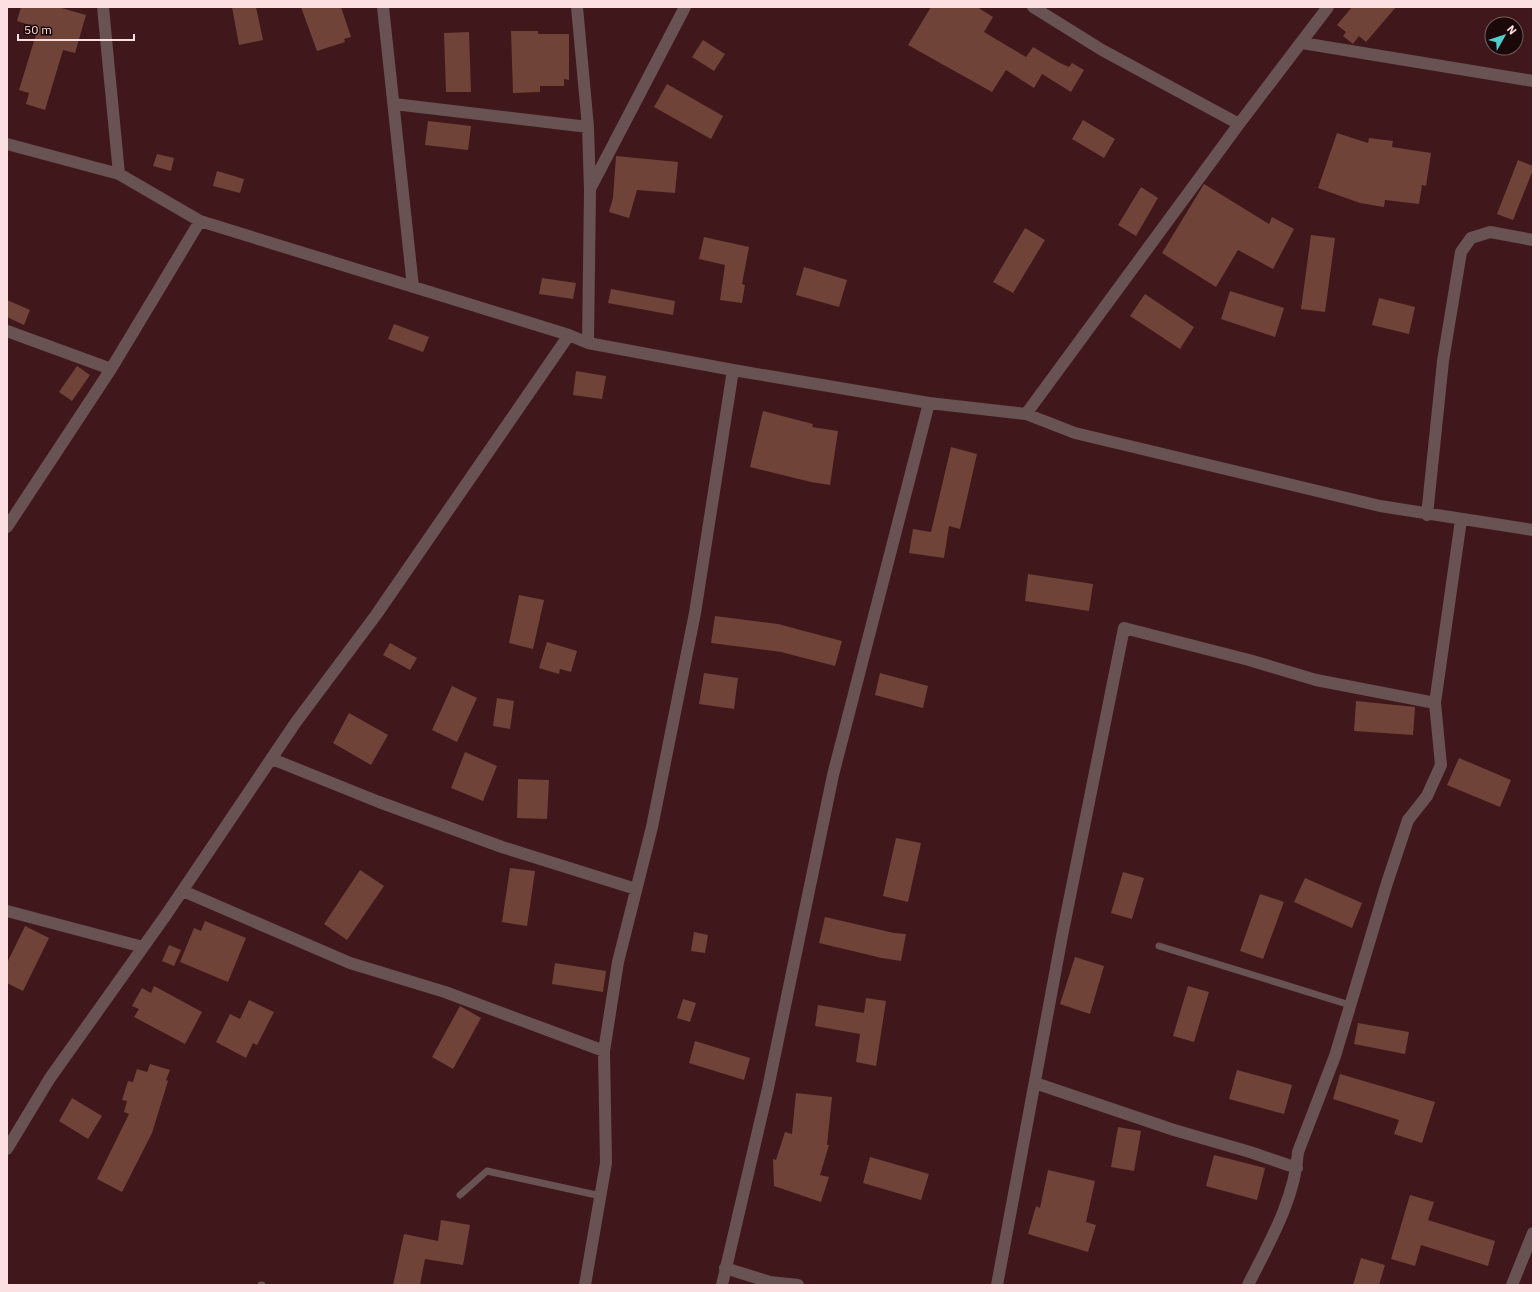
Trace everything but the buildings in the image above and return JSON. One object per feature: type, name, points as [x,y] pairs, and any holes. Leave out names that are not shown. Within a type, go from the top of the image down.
[{"type":"street","points":[[102,7],[119,174]]},
{"type":"street","points":[[383,7],[413,287]]},
{"type":"street","points":[[577,7],[588,127],[590,190],[588,343]]},
{"type":"street","points":[[590,190],[684,7]]},
{"type":"street","points":[[1033,7],[1102,50],[1239,124]]},
{"type":"street","points":[[1026,414],[1239,124],[1328,7]]},
{"type":"street","points":[[1302,43],[1533,81]]},
{"type":"street","points":[[394,104],[588,127]]},
{"type":"street","points":[[7,144],[119,174],[200,221],[569,335],[588,343],[733,370],[929,403],[1026,414],[1076,433],[1380,506],[1427,515],[1533,530]]},
{"type":"street","points":[[7,527],[111,369],[200,221]]},
{"type":"street","points":[[1427,515],[1443,361],[1461,252],[1471,238],[1490,232],[1533,240]]},
{"type":"street","points":[[7,331],[111,369]]},
{"type":"street","points":[[7,1149],[50,1078],[183,891],[296,722],[380,608],[569,335]]},
{"type":"street","points":[[585,1285],[606,1163],[604,1051],[618,962],[652,827],[695,613],[733,370]]},
{"type":"street","points":[[722,1285],[768,1088],[833,776],[929,403]]},
{"type":"street","points":[[1248,1285],[1291,1191],[1297,1168],[1298,1152],[1335,1056],[1408,820],[1427,796],[1441,765],[1435,703],[1461,520]]},
{"type":"street","points":[[997,1285],[1062,936],[1124,628],[1249,660],[1316,680],[1435,703]]},
{"type":"street","points":[[272,759],[379,802],[502,847],[636,889]]},
{"type":"street","points":[[183,891],[350,962],[445,992],[604,1051]]},
{"type":"street","points":[[7,911],[143,947]]},
{"type":"street","points":[[1035,1083],[1167,1128],[1250,1152],[1297,1168]]},
{"type":"street","points":[[1512,1285],[1533,1233]]},
{"type":"street","points":[[725,1268],[770,1282],[798,1285]]},
{"type":"lane","points":[[1159,946],[1350,1005]]},
{"type":"lane","points":[[460,1195],[486,1171],[601,1196]]}]
